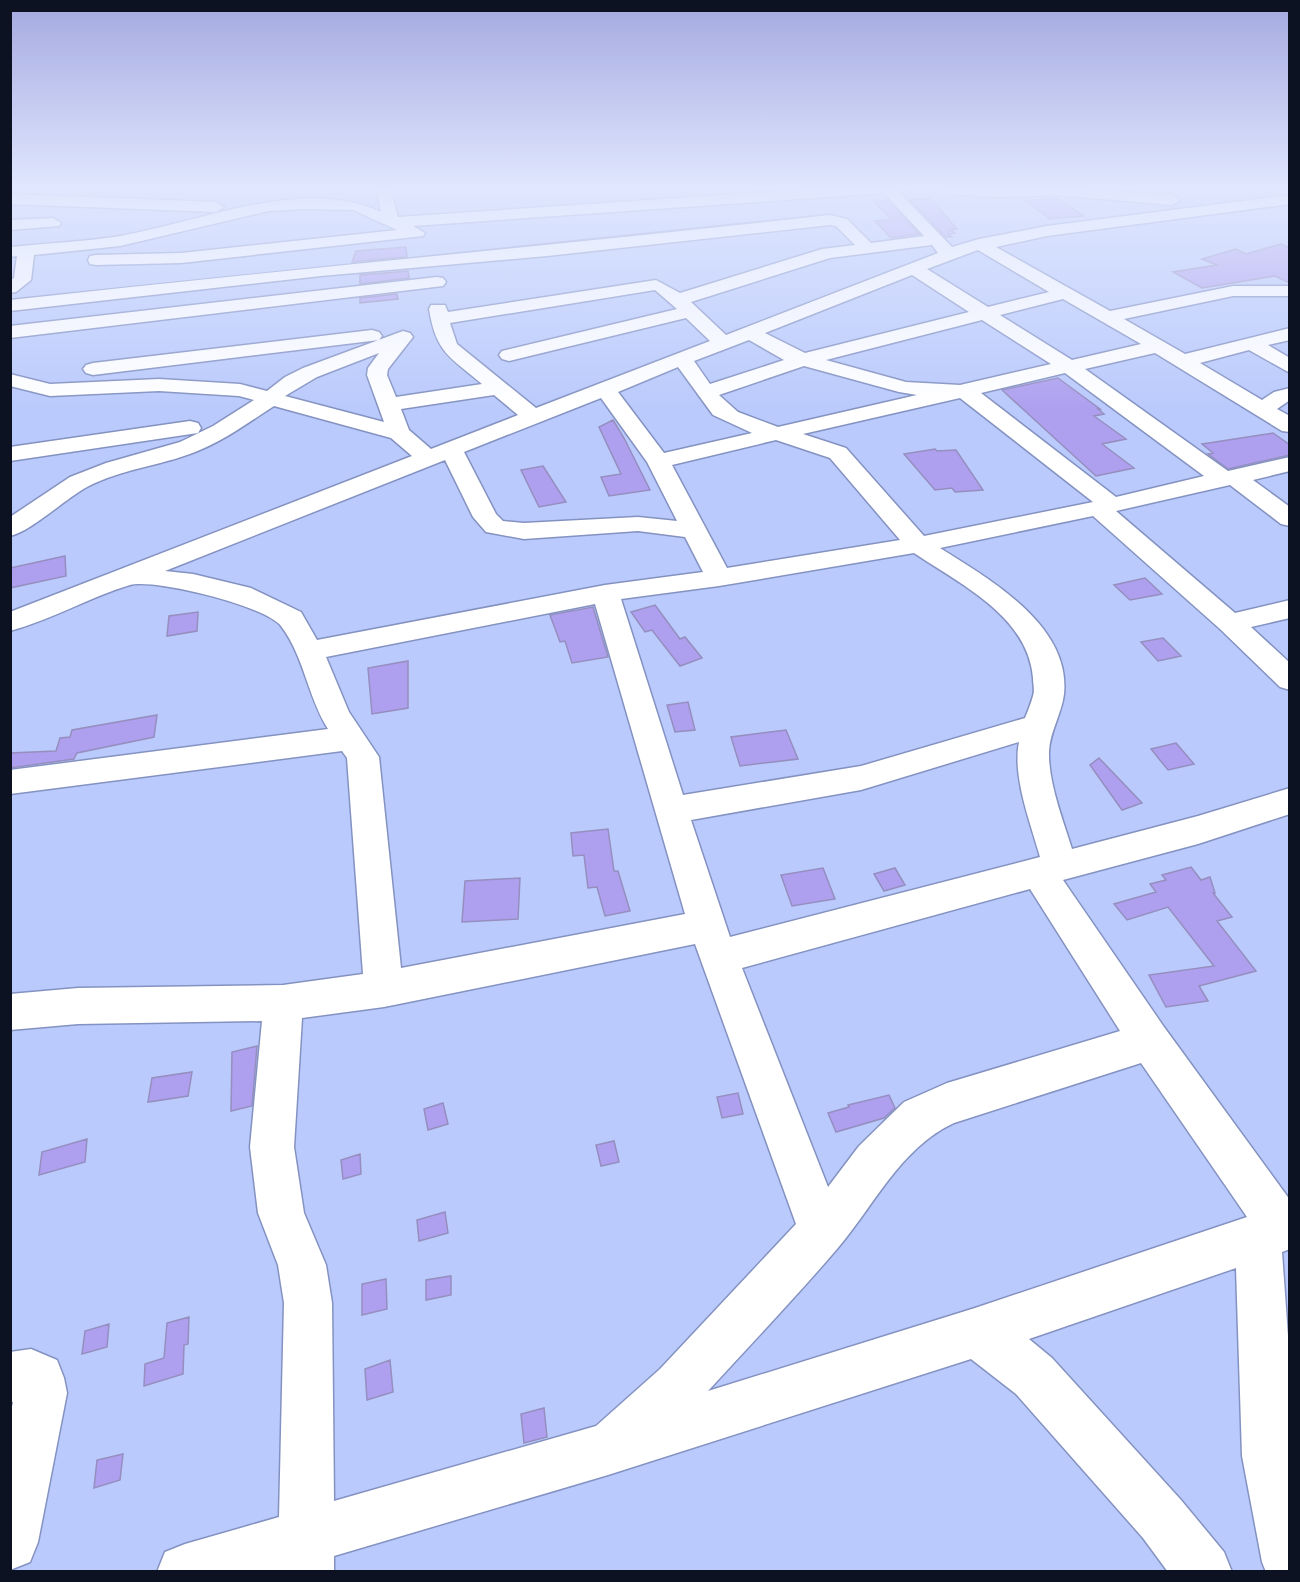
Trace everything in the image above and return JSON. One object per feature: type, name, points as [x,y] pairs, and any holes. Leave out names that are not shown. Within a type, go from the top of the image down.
[{"type":"street","points":[[10,288],[22,280],[21,261]]},
{"type":"street","points":[[223,261],[221,282],[206,332],[209,355],[222,380],[240,390]]},
{"type":"street","points":[[320,261],[321,271]]},
{"type":"street","points":[[10,306],[341,269],[372,261]]},
{"type":"street","points":[[444,261],[455,274]]},
{"type":"street","points":[[636,261],[656,285],[684,306],[723,342]]},
{"type":"street","points":[[509,355],[684,306],[807,261]]},
{"type":"street","points":[[841,261],[875,283]]},
{"type":"street","points":[[10,622],[913,268],[923,261]]},
{"type":"street","points":[[1009,261],[1158,346],[1290,426]]},
{"type":"street","points":[[913,268],[1069,367],[1290,519]]},
{"type":"street","points":[[341,269],[343,293]]},
{"type":"street","points":[[10,332],[456,280],[421,324],[378,368],[378,382],[399,433]]},
{"type":"street","points":[[10,379],[209,355],[421,324],[656,285]]},
{"type":"street","points":[[1107,317],[1233,291],[1290,291]]},
{"type":"street","points":[[1233,291],[1271,309]]},
{"type":"street","points":[[707,392],[803,360],[1065,293]]},
{"type":"street","points":[[388,405],[493,383],[509,355],[534,326],[545,302]]},
{"type":"street","points":[[10,530],[51,497],[80,481],[106,470],[188,447],[233,423],[272,398],[279,389],[421,324],[442,332],[449,347],[534,417]]},
{"type":"street","points":[[748,332],[803,360],[906,388],[966,392],[1105,506],[1290,680]]},
{"type":"street","points":[[1182,361],[1290,334]]},
{"type":"street","points":[[1252,344],[1290,367]]},
{"type":"street","points":[[658,461],[1158,346]]},
{"type":"street","points":[[682,358],[723,411],[738,420],[838,453],[918,545],[982,586],[1013,610],[1032,633],[1046,661],[1049,694],[1038,725],[1033,752],[1049,869],[1150,1041],[1276,1231],[1269,1456],[1290,1562]]},
{"type":"street","points":[[10,379],[35,388],[59,390],[183,386],[240,390],[399,433],[440,454],[485,517],[495,527],[524,531],[638,524],[695,531]]},
{"type":"street","points":[[176,430],[183,386]]},
{"type":"street","points":[[605,389],[658,461],[719,578]]},
{"type":"street","points":[[1263,410],[1276,399],[1290,394]]},
{"type":"street","points":[[10,454],[233,423]]},
{"type":"street","points":[[309,651],[605,593],[719,578],[918,545],[1290,464]]},
{"type":"street","points":[[128,575],[193,582],[241,594],[291,618],[309,651],[335,715],[363,757],[384,989]]},
{"type":"street","points":[[605,593],[713,942],[822,1231]]},
{"type":"street","points":[[1230,623],[1290,609]]},
{"type":"street","points":[[671,810],[861,778],[1038,725]]},
{"type":"street","points":[[10,782],[351,738]]},
{"type":"street","points":[[10,1012],[78,1006],[283,1003],[713,942],[1049,869],[1198,830],[1290,801]]},
{"type":"street","points":[[283,1003],[272,1147],[281,1213],[302,1265],[309,1303],[307,1553]]},
{"type":"street","points":[[608,1449],[678,1387],[822,1231],[875,1162],[919,1117],[947,1104],[1150,1041]]},
{"type":"street","points":[[185,1572],[307,1553],[608,1449],[975,1333],[1276,1231]]},
{"type":"street","points":[[975,1333],[1005,1352],[1034,1376],[1161,1519],[1204,1572]]},
{"type":"street","points":[[10,1377],[31,1374],[39,1378],[40,1393],[12,1534]]},
{"type":"building","points":[[1207,261],[1290,261],[1290,283],[1275,276],[1202,288],[1173,272],[1217,265]]},
{"type":"building","points":[[408,271],[409,278],[360,284],[360,275]]},
{"type":"building","points":[[397,294],[398,299],[360,303],[360,298]]},
{"type":"building","points":[[1058,378],[1100,409],[1098,409],[1104,414],[1094,416],[1126,439],[1102,444],[1134,468],[1096,476],[1002,390]]},
{"type":"building","points":[[613,420],[650,490],[609,496],[601,477],[621,474],[599,427]]},
{"type":"building","points":[[1273,433],[1290,445],[1290,455],[1228,469],[1208,454],[1213,453],[1202,444]]},
{"type":"building","points":[[935,449],[937,451],[956,450],[983,490],[955,492],[952,488],[935,490],[904,454]]},
{"type":"building","points":[[543,466],[566,502],[539,507],[521,470]]},
{"type":"building","points":[[65,556],[66,576],[10,588],[10,568]]},
{"type":"building","points":[[1145,578],[1162,594],[1130,600],[1114,585]]},
{"type":"building","points":[[655,605],[680,639],[685,637],[702,658],[680,666],[652,630],[645,632],[631,612]]},
{"type":"building","points":[[593,607],[608,657],[572,663],[565,641],[560,642],[550,615]]},
{"type":"building","points":[[198,612],[197,631],[167,636],[169,616]]},
{"type":"building","points":[[1163,638],[1181,656],[1158,661],[1141,642]]},
{"type":"building","points":[[408,661],[408,708],[372,714],[368,668]]},
{"type":"building","points":[[688,702],[695,730],[675,732],[667,705]]},
{"type":"building","points":[[157,715],[154,737],[77,753],[74,759],[10,768],[10,753],[56,751],[60,738],[70,737],[72,730]]},
{"type":"building","points":[[786,730],[798,759],[740,766],[731,737]]},
{"type":"building","points":[[1176,743],[1194,764],[1168,770],[1151,749]]},
{"type":"building","points":[[1099,758],[1142,803],[1122,810],[1090,765]]},
{"type":"building","points":[[608,829],[614,871],[618,871],[630,911],[605,916],[597,887],[588,888],[584,855],[573,856],[571,833]]},
{"type":"building","points":[[1191,867],[1201,880],[1210,877],[1215,893],[1213,893],[1232,917],[1217,921],[1256,971],[1199,986],[1208,1001],[1166,1007],[1149,975],[1214,966],[1168,907],[1127,920],[1114,904],[1156,892],[1150,884],[1166,880],[1162,875]]},
{"type":"building","points":[[823,868],[835,899],[792,906],[781,875]]},
{"type":"building","points":[[895,868],[905,885],[884,891],[874,874]]},
{"type":"building","points":[[520,878],[518,919],[462,922],[465,881]]},
{"type":"building","points":[[257,1046],[252,1106],[231,1111],[232,1052]]},
{"type":"building","points":[[192,1072],[188,1096],[148,1102],[152,1078]]},
{"type":"building","points":[[738,1093],[743,1114],[722,1118],[717,1097]]},
{"type":"building","points":[[889,1095],[895,1108],[884,1118],[836,1132],[828,1113],[849,1107],[848,1105]]},
{"type":"building","points":[[443,1103],[448,1124],[428,1130],[424,1109]]},
{"type":"building","points":[[87,1139],[85,1162],[39,1175],[42,1152]]},
{"type":"building","points":[[614,1141],[619,1162],[601,1166],[596,1145]]},
{"type":"building","points":[[360,1154],[361,1174],[343,1179],[341,1160]]},
{"type":"building","points":[[445,1212],[448,1233],[419,1241],[417,1220]]},
{"type":"building","points":[[451,1276],[451,1295],[426,1300],[426,1280]]},
{"type":"building","points":[[386,1279],[387,1309],[362,1315],[362,1284]]},
{"type":"building","points":[[189,1317],[188,1344],[184,1345],[183,1374],[144,1386],[145,1364],[164,1358],[167,1323]]},
{"type":"building","points":[[109,1324],[107,1347],[82,1354],[85,1331]]},
{"type":"building","points":[[390,1360],[393,1392],[367,1400],[365,1369]]},
{"type":"building","points":[[544,1408],[547,1437],[524,1443],[521,1414]]},
{"type":"building","points":[[123,1454],[120,1480],[94,1488],[97,1460]]}]
